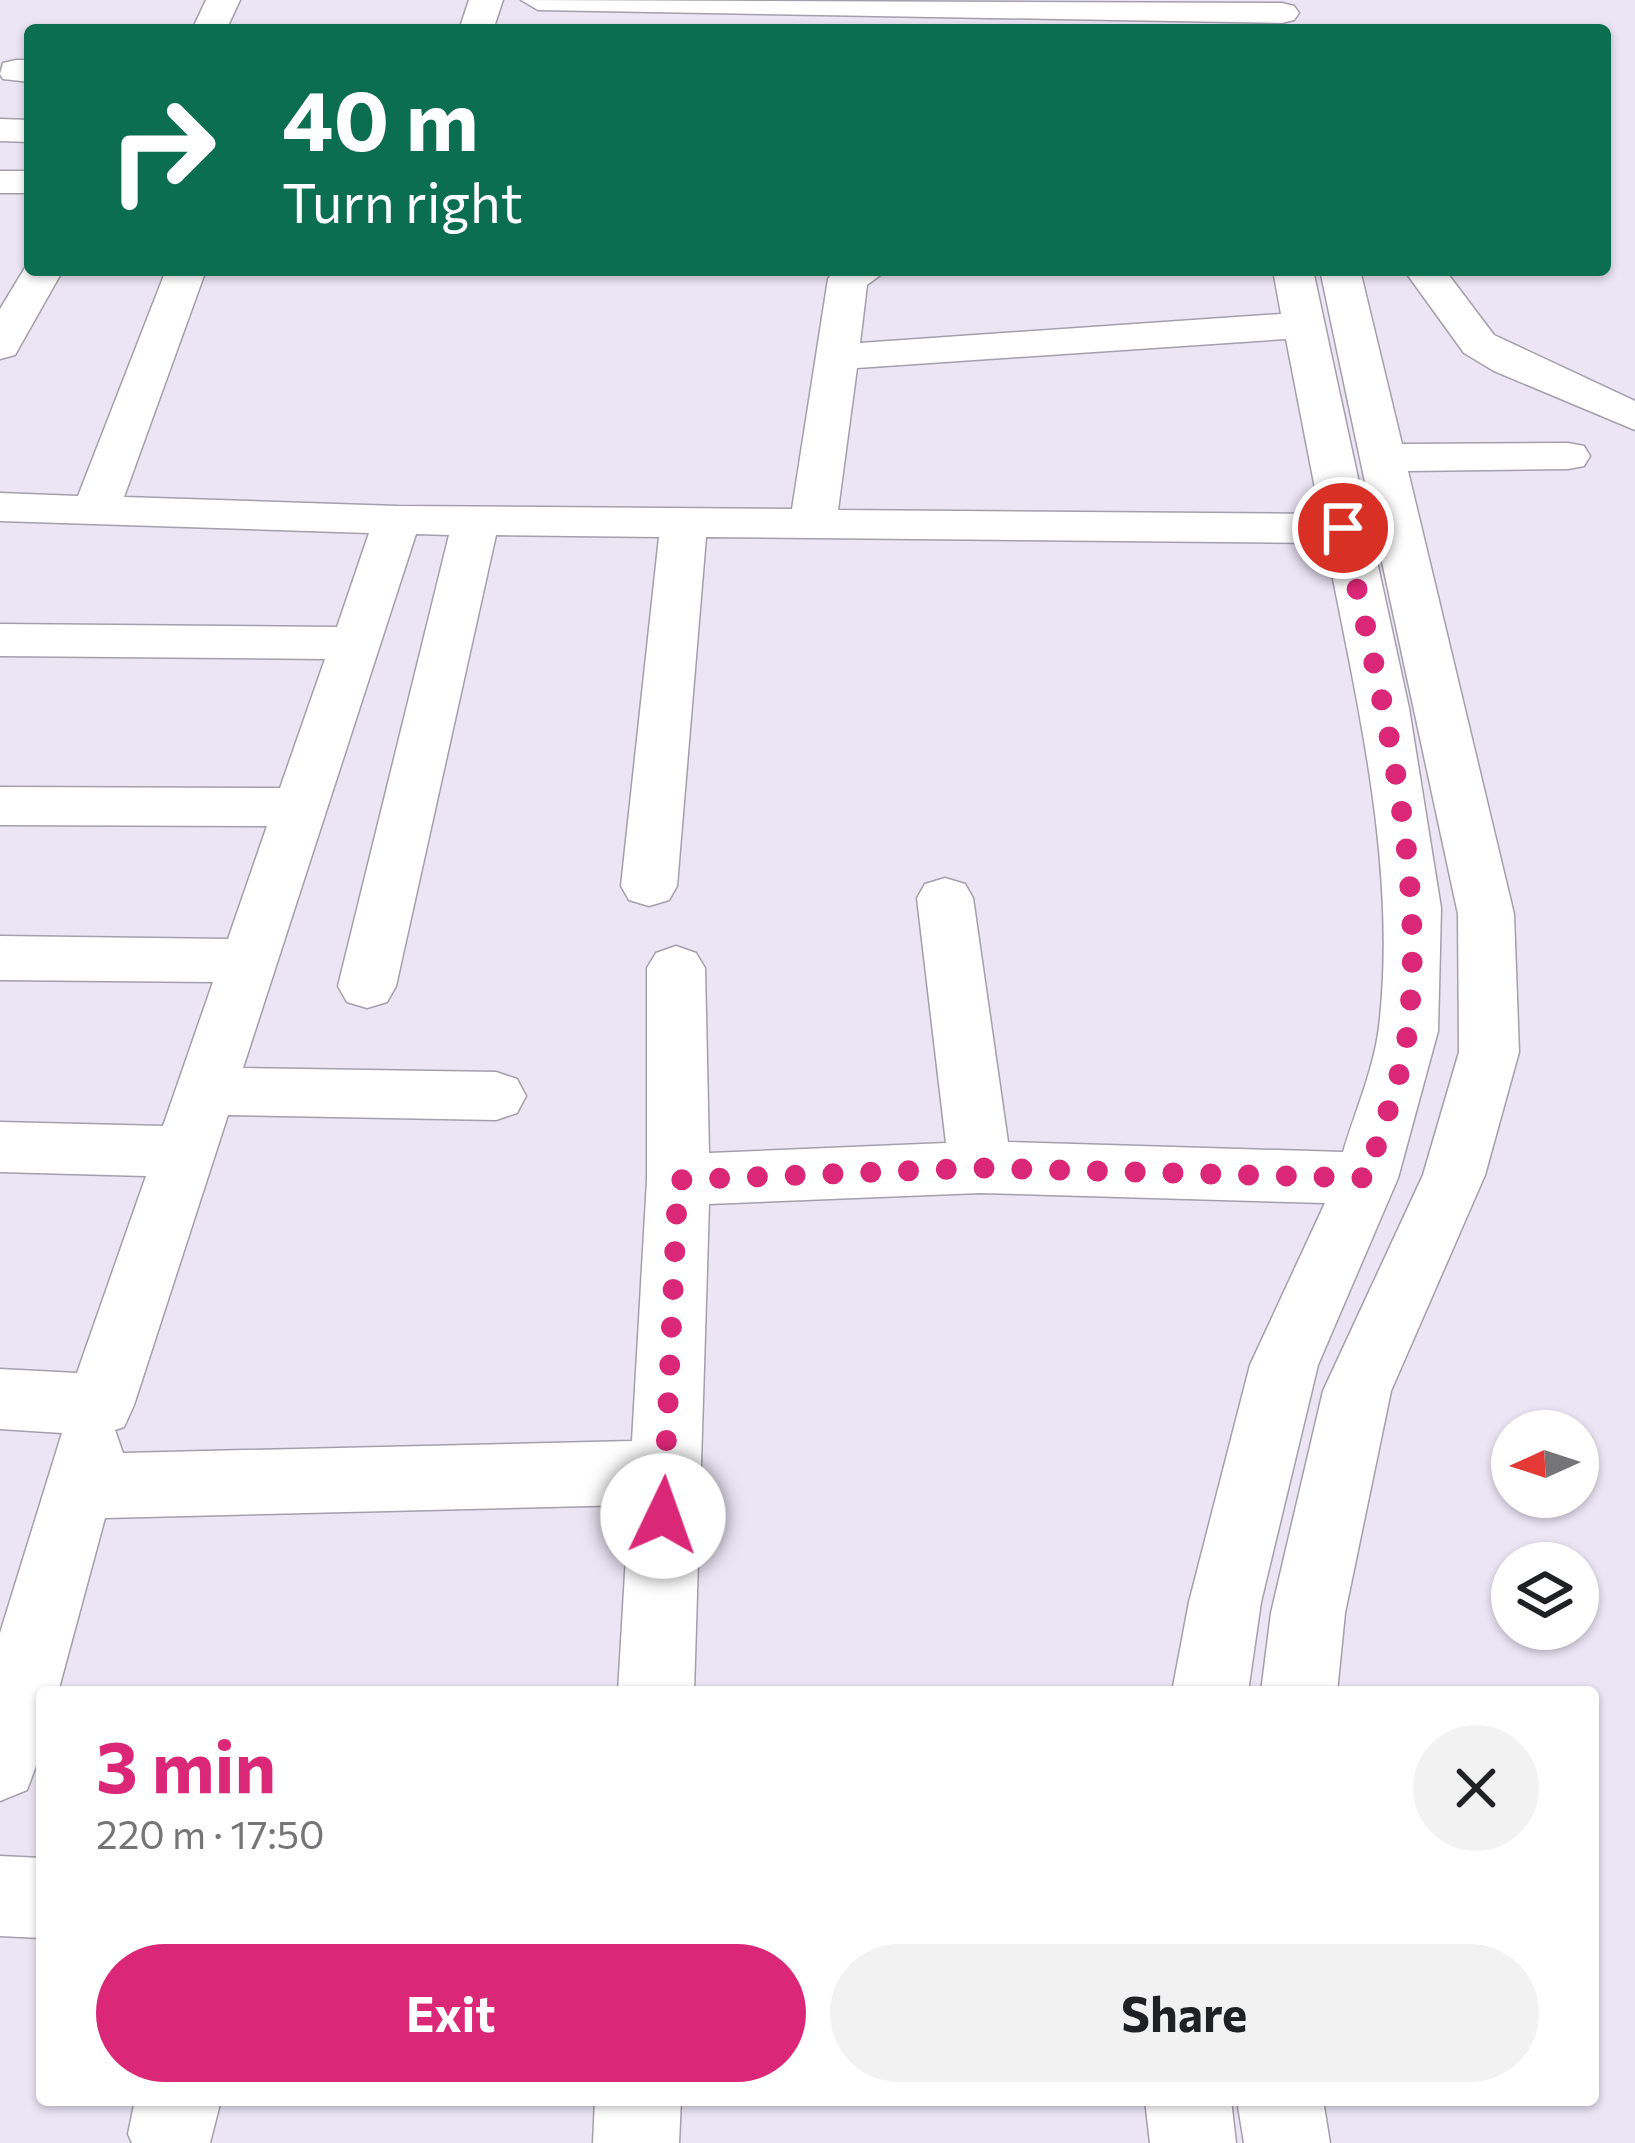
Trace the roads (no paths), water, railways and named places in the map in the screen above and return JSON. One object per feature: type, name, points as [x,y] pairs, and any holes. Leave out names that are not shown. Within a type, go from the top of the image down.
[{"type":"street","points":[[538,0],[613,16],[863,19],[903,4],[1282,14]]},
{"type":"street","points":[[0,346],[40,276]]},
{"type":"street","points":[[95,512],[184,276]]},
{"type":"street","points":[[813,524],[848,279],[854,276]]},
{"type":"street","points":[[1294,276],[1304,325],[1371,529],[1486,914],[1489,1052],[1454,1175],[1357,1391],[1308,1613],[1300,1686]]},
{"type":"street","points":[[1211,1686],[1225,1602],[1285,1365],[1367,1178],[1408,1031],[1413,908],[1383,708],[1371,529],[1383,458],[1341,276]]},
{"type":"street","points":[[1428,276],[1479,344],[1635,418]]},
{"type":"street","points":[[837,357],[1304,325]]},
{"type":"street","points":[[1383,458],[1568,457]]},
{"type":"street","points":[[0,507],[397,520],[1371,529]]},
{"type":"street","points":[[0,1399],[100,1405],[397,520]]},
{"type":"street","points":[[367,986],[476,521]]},
{"type":"street","points":[[649,886],[684,523]]},
{"type":"street","points":[[0,640],[356,644]]},
{"type":"street","points":[[0,806],[300,807]]},
{"type":"street","points":[[945,898],[980,1168]]},
{"type":"street","points":[[0,958],[248,962]]},
{"type":"street","points":[[656,1686],[678,1180],[676,968]]},
{"type":"street","points":[[1408,1031],[1489,1052]]},
{"type":"street","points":[[205,1091],[496,1096]]},
{"type":"street","points":[[0,1147],[185,1152]]},
{"type":"street","points":[[678,1180],[980,1168],[1367,1178]]},
{"type":"street","points":[[0,1762],[112,1369]]},
{"type":"street","points":[[79,1486],[665,1472]]},
{"type":"street","points":[[0,1896],[36,1898]]},
{"type":"street","points":[[636,2143],[638,2106]]},
{"type":"street","points":[[1189,2106],[1193,2143]]},
{"type":"street","points":[[1281,2106],[1287,2143]]}]
